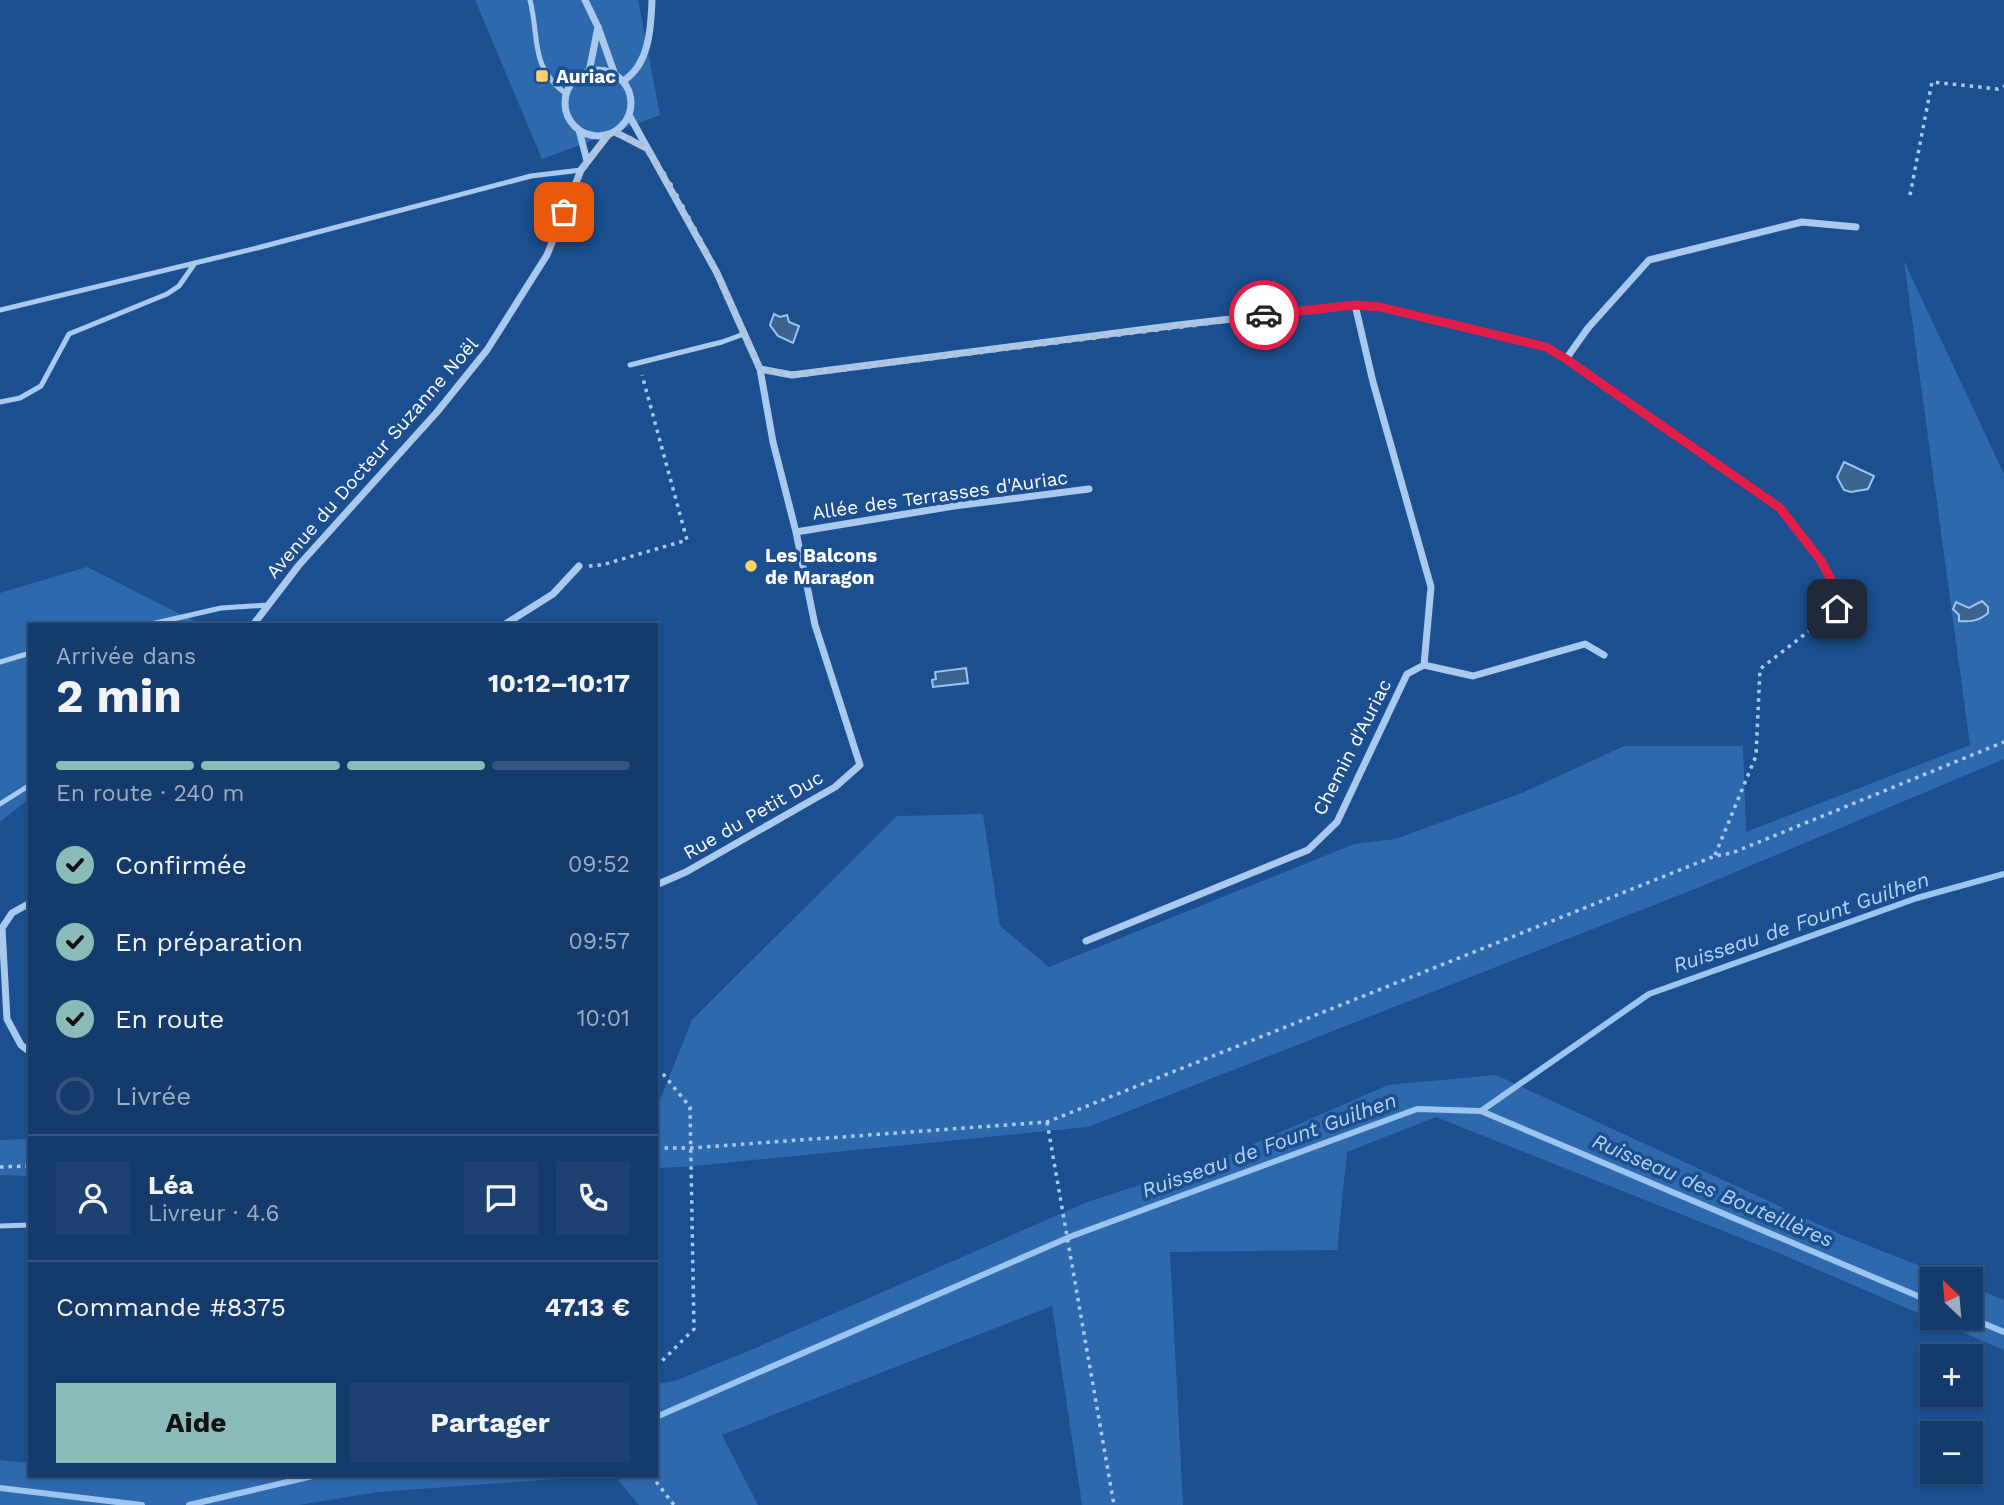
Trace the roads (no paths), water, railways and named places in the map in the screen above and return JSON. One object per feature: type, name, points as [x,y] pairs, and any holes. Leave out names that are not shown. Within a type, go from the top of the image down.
[{"type":"street","points":[[585,0],[615,75]]},
{"type":"street","points":[[623,81],[635,74],[644,58],[652,0]]},
{"type":"street","points":[[589,72],[598,27]]},
{"type":"street","points":[[579,130],[598,137],[624,125],[629,114],[631,97],[623,81],[607,72],[589,72],[579,76],[566,94],[567,114],[579,130],[587,161]]},
{"type":"street","points":[[629,114],[717,273],[760,369],[773,442],[796,533]]},
{"type":"street","points":[[611,133],[647,148]]},
{"type":"street","name":"Avenue du Docteur Suzanne Noël","points":[[254,623],[299,565],[437,412],[487,350],[547,255],[581,170],[611,133]]},
{"type":"street","points":[[1566,359],[1588,328],[1649,260],[1802,222],[1856,228]]},
{"type":"street","points":[[760,369],[792,375],[1178,325],[1355,305],[1380,307],[1546,347],[1566,359],[1780,508],[1821,561],[1835,587],[1837,609]]},
{"type":"street","points":[[1355,305],[1373,382],[1431,587],[1424,665],[1473,676],[1585,643],[1604,655]]},
{"type":"street","name":"Allée des Terrasses d'Auriac","points":[[796,533],[954,506],[1089,489]]},
{"type":"street","name":"Rue du Petit Duc","points":[[658,884],[686,872],[835,787],[860,765],[815,625],[796,533]]},
{"type":"street","points":[[507,623],[553,594],[579,566]]},
{"type":"street","name":"Chemin d'Auriac","points":[[1086,941],[1308,850],[1337,822],[1407,674],[1424,665]]},
{"type":"street","points":[[28,904],[12,913],[2,928],[7,1019],[21,1045],[28,1050]]},
{"type":"lane","points":[[530,0],[540,62],[548,77],[566,94]]},
{"type":"lane","points":[[0,310],[195,263],[531,176],[581,170]]},
{"type":"lane","points":[[0,402],[20,398],[41,386],[69,334],[167,293],[179,286],[195,263]]},
{"type":"lane","points":[[630,365],[744,334]]},
{"type":"lane","points":[[156,623],[221,608],[268,605]]},
{"type":"lane","points":[[0,662],[28,654]]},
{"type":"lane","points":[[0,804],[28,786]]},
{"type":"lane","points":[[0,1226],[28,1225]]},
{"type":"waterway","name":"Ruisseau de Fount Guilhen","points":[[658,1416],[1072,1236],[1417,1109],[1481,1111],[1649,994],[1917,898],[2004,874]]},
{"type":"waterway","name":"Ruisseau des Bouteillères","points":[[1481,1111],[1920,1297]]},
{"type":"waterway","name":"Ruisseau des Bouteillères","points":[[1983,1323],[2004,1332]]},
{"type":"waterway","name":"Ruisseau de Fount Guilhen","points":[[189,1505],[308,1477]]},
{"type":"waterway","name":"Ruisseau de Fount Guilhen","points":[[0,1488],[142,1505]]},
{"type":"place","name":"Auriac","points":[[542,76]]},
{"type":"place","name":"Les Balcons de Maragon","points":[[751,566]]}]
